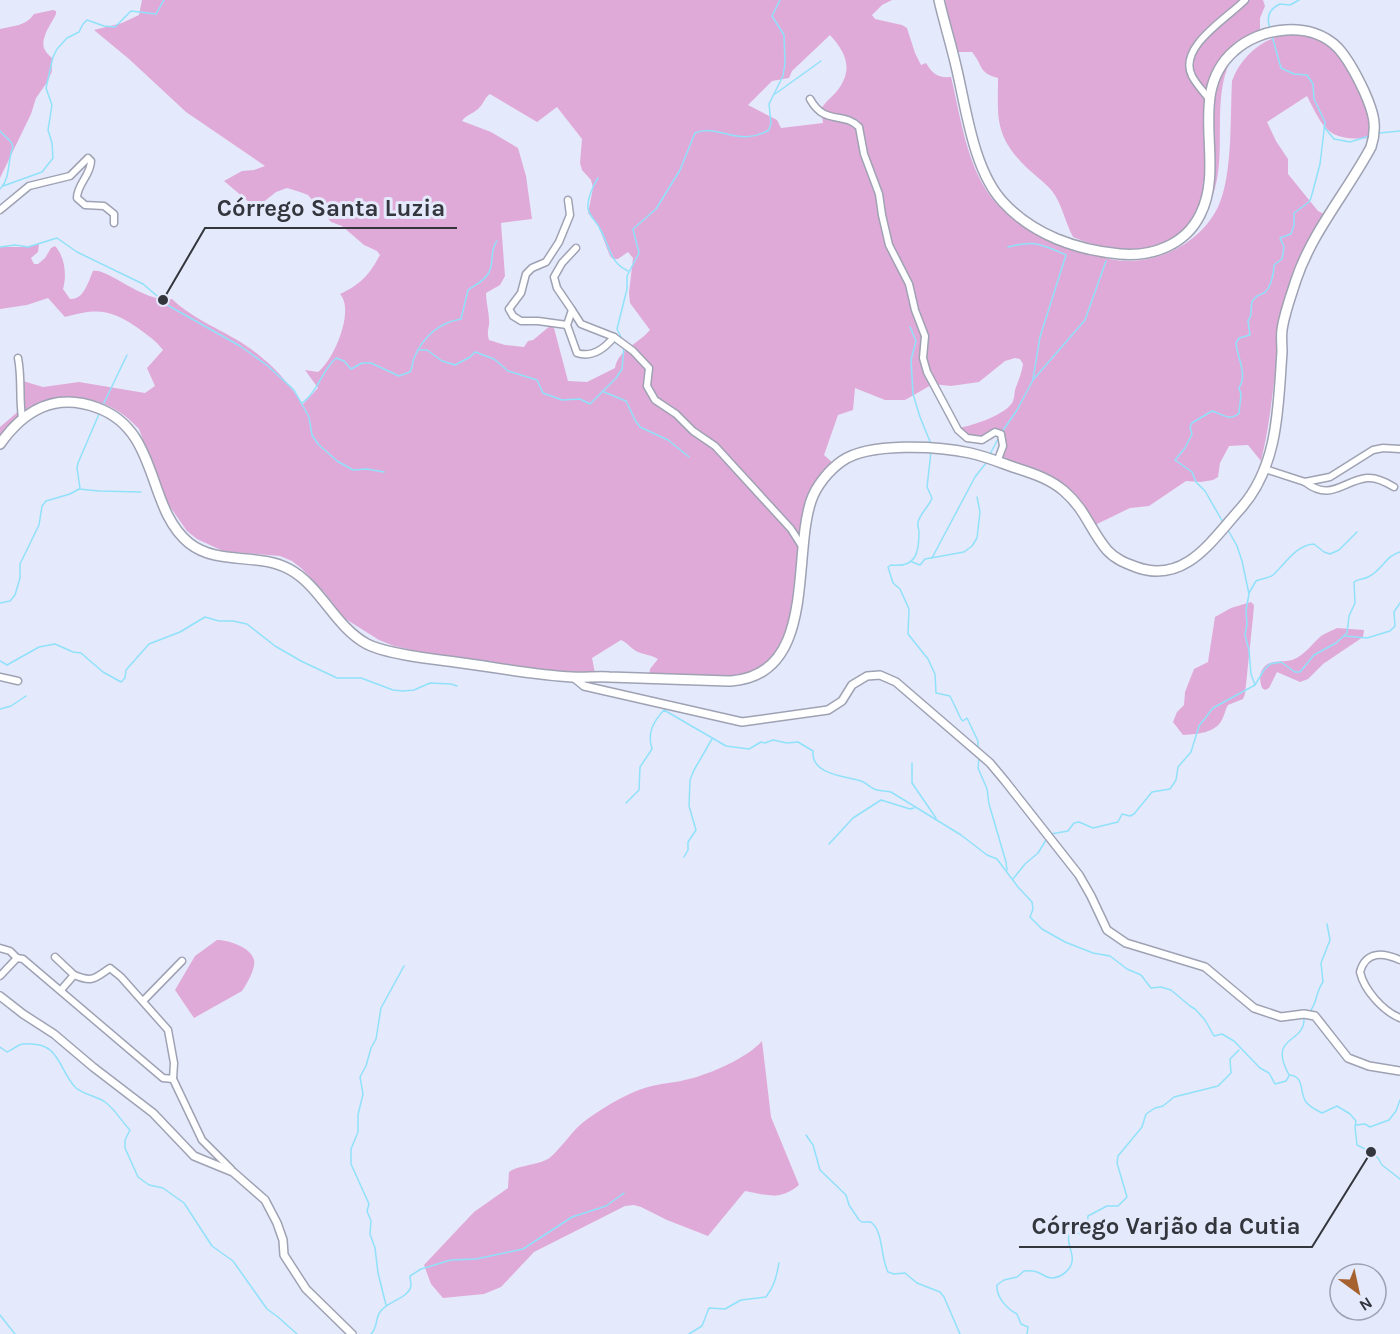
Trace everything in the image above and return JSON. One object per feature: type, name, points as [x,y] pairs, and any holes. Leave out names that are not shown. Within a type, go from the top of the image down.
[{"type":"highway","points":[[0,444],[22,418],[35,410],[59,403],[75,403],[99,408],[131,432],[147,460],[171,519],[192,545],[224,558],[259,559],[275,562],[290,569],[315,590],[336,617],[365,643],[384,650],[573,677],[606,676],[731,681],[750,678],[771,664],[783,651],[790,636],[797,607],[808,512],[815,492],[828,474],[841,462],[853,455],[880,449],[938,448],[971,453],[1038,475],[1058,486],[1083,510],[1111,554],[1128,564],[1150,572],[1176,569],[1200,553],[1248,500],[1265,469],[1275,431],[1282,329],[1295,282],[1307,253],[1371,147],[1376,129],[1372,109],[1359,80],[1337,47],[1321,37],[1297,31],[1268,33],[1239,47],[1218,70],[1213,81],[1209,99],[1208,192],[1200,216],[1182,237],[1157,252],[1135,256],[1098,252],[1039,232],[1003,202],[980,162],[939,0]]},
{"type":"street","points":[[1209,99],[1191,75],[1191,60],[1196,46],[1207,33],[1245,0]]},
{"type":"street","points":[[810,99],[815,108],[827,116],[849,121],[859,127],[864,154],[879,194],[890,245],[909,284],[915,310],[925,336],[924,358],[927,372],[958,430],[968,438],[982,440],[995,432],[1001,434],[1003,446],[997,462]]},
{"type":"street","points":[[0,210],[30,186],[70,176],[88,158],[91,161],[91,170],[78,190],[77,198],[86,205],[104,206],[114,214],[114,224]]},
{"type":"street","points":[[567,325],[522,321],[513,316],[508,309],[521,293],[526,274],[532,268],[546,262],[559,242],[570,215],[568,200]]},
{"type":"street","points":[[576,248],[558,268],[554,277],[557,288],[581,324],[614,336],[633,351],[649,368],[647,386],[655,400],[715,446],[792,529],[803,548]]},
{"type":"street","points":[[572,310],[567,325],[574,349],[579,354],[592,354],[614,336]]},
{"type":"street","points":[[18,358],[21,372],[22,418]]},
{"type":"street","points":[[1305,482],[1330,477],[1373,450],[1400,449]]},
{"type":"street","points":[[1265,469],[1305,482],[1315,489],[1338,490],[1370,478],[1386,482],[1394,487]]},
{"type":"street","points":[[573,677],[584,686],[742,722],[828,710],[842,701],[852,685],[867,676],[880,675],[896,682],[990,763],[1079,875],[1107,930],[1126,943],[1205,967],[1254,1008],[1281,1017],[1304,1014],[1315,1016],[1348,1058],[1369,1066],[1400,1071]]},
{"type":"street","points":[[0,677],[18,681]]},
{"type":"street","points":[[0,948],[23,959],[164,1078],[173,1079]]},
{"type":"street","points":[[1400,960],[1389,955],[1374,955],[1365,961],[1360,972],[1363,981],[1382,1005],[1400,1018]]},
{"type":"street","points":[[55,957],[80,979],[90,980],[101,976],[110,968],[168,1030],[174,1063],[173,1079],[202,1140],[218,1158],[265,1200],[278,1223],[284,1255],[306,1289],[352,1334]]},
{"type":"street","points":[[0,976],[17,958]]},
{"type":"street","points":[[143,1001],[182,961]]},
{"type":"street","points":[[61,990],[74,975]]},
{"type":"street","points":[[0,996],[61,1039],[153,1113],[194,1156],[233,1172]]},
{"type":"shaded area","points":[[142,0],[892,0],[882,5],[872,15],[875,19],[907,28],[921,65],[926,63],[936,74],[951,77],[970,155],[991,197],[1005,212],[1031,228],[1094,254],[1115,260],[1145,259],[1175,250],[1200,232],[1210,220],[1218,207],[1226,179],[1230,146],[1232,81],[1244,60],[1262,44],[1284,35],[1296,34],[1326,41],[1346,60],[1371,110],[1373,127],[1371,138],[1357,139],[1337,136],[1324,126],[1307,96],[1267,122],[1288,159],[1288,174],[1318,211],[1328,216],[1298,270],[1288,300],[1261,461],[1248,445],[1229,446],[1220,463],[1218,477],[1213,480],[1186,481],[1149,506],[1130,508],[1095,525],[1079,501],[1000,458],[1000,435],[976,441],[958,428],[989,419],[1010,406],[1022,370],[1023,364],[1020,359],[1005,361],[979,382],[951,386],[933,384],[905,400],[885,400],[855,388],[853,410],[838,415],[824,455],[834,464],[817,479],[807,500],[798,606],[776,655],[749,672],[724,678],[649,678],[650,669],[658,659],[636,651],[621,640],[592,658],[595,673],[548,670],[429,654],[394,646],[379,640],[344,618],[325,593],[292,561],[280,556],[223,551],[197,539],[187,531],[166,501],[139,429],[121,413],[107,405],[92,400],[70,398],[46,401],[17,418],[0,437],[0,427],[20,410],[23,381],[43,387],[79,382],[145,393],[155,386],[147,368],[163,350],[132,324],[106,312],[88,312],[65,317],[48,298],[27,305],[0,309],[0,247],[24,247],[39,244],[38,252],[31,258],[34,264],[38,264],[55,246],[64,266],[63,289],[70,299],[79,297],[93,271],[99,271],[150,296],[172,299],[191,314],[241,343],[267,362],[280,374],[303,404],[318,388],[305,370],[318,372],[324,366],[341,334],[345,311],[344,301],[340,294],[364,278],[380,255],[342,226],[331,222],[308,195],[287,188],[276,192],[256,208],[224,181],[242,171],[265,166],[186,112],[94,30],[122,23],[139,15]],"holes":[[[830,35],[844,55],[846,68],[842,83],[821,109],[823,123],[781,128],[777,120],[748,105],[772,81],[789,78],[792,71]],[[490,94],[537,122],[557,107],[582,139],[580,163],[582,170],[591,180],[593,188],[588,213],[598,225],[610,256],[618,259],[628,252],[633,258],[630,303],[650,330],[620,356],[615,368],[587,382],[568,381],[554,328],[550,326],[533,340],[528,341],[524,347],[489,340],[486,293],[500,285],[505,276],[501,223],[532,219],[526,176],[518,148],[491,132],[462,121],[476,111]]]},
{"type":"shaded area","points":[[945,0],[1263,0],[1265,6],[1260,18],[1260,34],[1238,52],[1228,66],[1223,85],[1216,184],[1210,203],[1199,220],[1161,245],[1136,251],[1110,249],[1073,237],[1052,191],[1022,163],[1006,142],[998,113],[998,78],[984,71],[972,52],[956,52]]},
{"type":"shaded area","points":[[53,10],[56,14],[44,41],[45,51],[52,58],[52,71],[36,98],[31,114],[0,178],[0,29],[23,23],[34,14]]},
{"type":"shaded area","points":[[1251,602],[1254,605],[1243,699],[1228,705],[1216,727],[1203,733],[1183,735],[1173,722],[1177,712],[1184,705],[1185,692],[1194,669],[1208,662],[1215,617],[1231,608]]},
{"type":"shaded area","points":[[1337,628],[1364,630],[1363,637],[1323,664],[1308,679],[1300,682],[1277,672],[1269,688],[1265,690],[1262,688],[1260,676],[1265,666],[1272,662],[1297,658],[1321,636]]},
{"type":"shaded area","points":[[217,940],[233,943],[249,951],[254,960],[254,967],[242,991],[194,1018],[175,990],[195,956]]},
{"type":"shaded area","points":[[762,1041],[771,1117],[799,1185],[786,1193],[773,1196],[745,1191],[708,1236],[641,1207],[625,1206],[534,1252],[501,1287],[484,1294],[443,1298],[431,1284],[424,1265],[474,1212],[508,1188],[509,1172],[548,1159],[580,1125],[621,1098],[648,1087],[689,1079],[717,1069],[738,1059]]},
{"type":"waterway","points":[[3,186],[42,172],[53,158],[48,130],[52,105],[46,88],[57,49],[67,38],[79,32],[87,20],[115,27],[131,11],[156,14],[164,0]]},
{"type":"waterway","points":[[623,341],[617,329],[627,289],[627,276],[639,253],[633,229],[656,209],[680,170],[695,133],[712,131],[747,137],[769,130],[771,123],[769,104],[783,76],[785,63],[784,35],[772,16],[780,0]]},
{"type":"waterway","points":[[1270,28],[1268,20],[1273,8],[1280,4],[1290,5],[1299,0]]},
{"type":"waterway","points":[[1224,524],[1205,491],[1196,482],[1192,472],[1175,460],[1185,448],[1192,434],[1190,427],[1192,423],[1212,411],[1229,417],[1239,413],[1242,371],[1236,343],[1239,338],[1250,335],[1248,321],[1252,302],[1269,288],[1274,265],[1282,259],[1284,247],[1280,238],[1291,234],[1294,213],[1311,198],[1320,164],[1325,122],[1314,99],[1313,84],[1307,75],[1294,74],[1281,68],[1272,36]]},
{"type":"waterway","points":[[775,94],[821,61]]},
{"type":"waterway","points":[[1324,127],[1334,139],[1350,142],[1369,136]]},
{"type":"waterway","points":[[0,131],[13,147],[6,180],[0,189]]},
{"type":"waterway","points":[[1379,133],[1400,131]]},
{"type":"waterway","points":[[598,178],[588,201],[588,209],[599,226],[613,258],[628,271]]},
{"type":"waterway","points":[[0,247],[15,245],[28,247],[57,238],[77,252],[143,284],[169,306],[240,346],[268,366],[294,390],[309,417],[312,435],[318,444],[337,461],[353,470],[367,469],[384,472]]},
{"type":"waterway","points":[[302,403],[312,393],[336,358],[344,361],[351,369],[362,363],[371,363],[399,376],[410,372],[414,358],[427,337],[445,324],[461,319],[468,290],[488,274],[497,241]]},
{"type":"waterway","points":[[1008,247],[1038,244],[1066,255],[1040,337],[1033,379]]},
{"type":"waterway","points":[[1002,432],[1033,380],[1085,320],[1106,261]]},
{"type":"waterway","points":[[910,327],[916,341],[911,360],[913,394],[931,444]]},
{"type":"waterway","points":[[420,350],[427,350],[442,361],[455,365],[475,352],[494,359],[508,371],[537,380],[543,393],[562,400],[580,399],[590,404],[622,369],[624,346]]},
{"type":"waterway","points":[[103,405],[127,355]]},
{"type":"waterway","points":[[604,392],[626,401],[640,427],[668,440],[689,457]]},
{"type":"waterway","points":[[80,488],[78,463],[99,414]]},
{"type":"waterway","points":[[989,456],[998,439]]},
{"type":"waterway","points":[[931,452],[927,487],[932,498],[919,520],[917,552],[914,558],[906,564],[888,567],[893,583],[900,589],[909,609],[908,634],[928,659],[935,674],[936,693],[950,696],[961,719],[963,721],[967,718],[978,741],[978,750]]},
{"type":"waterway","points":[[932,558],[975,477],[986,463]]},
{"type":"waterway","points":[[0,603],[10,601],[15,595],[20,578],[20,564],[39,525],[42,506],[46,501],[79,489],[141,492]]},
{"type":"waterway","points":[[912,562],[920,565],[925,559],[964,552],[972,546],[977,538],[980,512],[977,497]]},
{"type":"waterway","points":[[1228,530],[1242,561],[1249,594],[1245,635],[1255,685]]},
{"type":"waterway","points":[[1249,593],[1256,581],[1273,575],[1302,548],[1314,544],[1330,554],[1339,550],[1357,532]]},
{"type":"waterway","points":[[1051,834],[1068,831],[1074,823],[1079,822],[1093,828],[1118,822],[1122,814],[1130,816],[1134,814],[1152,792],[1170,789],[1176,780],[1178,767],[1191,752],[1199,726],[1213,708],[1255,685],[1270,664],[1281,662],[1295,672],[1300,672],[1314,655],[1336,643],[1347,633],[1349,616],[1355,603],[1354,582],[1373,574],[1391,557],[1400,552]]},
{"type":"waterway","points":[[1345,636],[1367,638],[1390,631],[1395,626],[1394,612],[1400,603]]},
{"type":"waterway","points":[[0,661],[7,665],[39,647],[55,644],[81,653],[103,672],[121,682],[125,678],[126,670],[149,644],[180,632],[205,617],[247,624],[275,646],[337,678],[361,678],[393,690],[403,691],[414,690],[430,683],[457,686]]},
{"type":"waterway","points":[[0,709],[11,706],[26,696]]},
{"type":"waterway","points":[[626,803],[639,790],[640,767],[652,749],[650,738],[652,728],[664,710],[726,746],[749,749],[761,742],[773,740],[787,743],[798,742],[813,751],[817,765],[823,770],[861,781],[875,789],[891,792],[961,835],[987,855],[997,859],[1032,902],[1033,909],[1030,917],[1042,929],[1065,942],[1093,953],[1110,956],[1127,969],[1141,975],[1151,988],[1161,987],[1171,990],[1195,1009],[1205,1020],[1214,1036],[1222,1034],[1234,1041],[1260,1068],[1269,1073],[1275,1084],[1286,1081],[1289,1076]]},
{"type":"waterway","points":[[684,857],[688,850],[688,842],[696,830],[689,806],[690,780],[712,739]]},
{"type":"waterway","points":[[979,758],[978,768],[987,789],[1007,870]]},
{"type":"waterway","points":[[912,763],[912,783],[936,818]]},
{"type":"waterway","points":[[829,844],[853,818],[881,800],[910,809],[914,808]]},
{"type":"waterway","points":[[1013,879],[1038,853],[1046,840]]},
{"type":"waterway","points":[[1309,1013],[1323,982],[1321,963],[1330,940],[1327,924]]},
{"type":"waterway","points":[[386,1305],[370,1234],[371,1221],[367,1211],[369,1204],[351,1164],[351,1149],[358,1132],[358,1115],[363,1094],[360,1077],[376,1039],[381,1008],[404,966]]},
{"type":"waterway","points":[[1289,1075],[1282,1053],[1284,1046],[1303,1027],[1304,1018]]},
{"type":"waterway","points":[[0,1047],[7,1052],[23,1044],[45,1047],[57,1058],[76,1088],[109,1105],[130,1130],[125,1140],[125,1148],[138,1177],[149,1185],[163,1188],[184,1203],[212,1246],[233,1261],[267,1309],[297,1334]]},
{"type":"waterway","points":[[1027,1334],[1028,1327],[1021,1324],[1017,1314],[1003,1302],[998,1294],[997,1285],[1004,1280],[1017,1277],[1024,1271],[1034,1271],[1051,1278],[1067,1271],[1072,1260],[1070,1232],[1083,1235],[1087,1227],[1088,1216],[1107,1206],[1118,1206],[1127,1197],[1117,1163],[1118,1156],[1142,1127],[1146,1114],[1163,1106],[1174,1097],[1218,1086],[1231,1073],[1230,1059],[1239,1050]]},
{"type":"waterway","points":[[1290,1075],[1298,1079],[1306,1102],[1314,1108],[1322,1113],[1337,1106],[1350,1114],[1356,1121],[1357,1145],[1371,1152],[1382,1165],[1400,1179]]},
{"type":"waterway","points":[[1356,1125],[1365,1124],[1370,1127],[1389,1120],[1400,1100]]},
{"type":"waterway","points":[[806,1135],[813,1145],[820,1170],[846,1195],[849,1205],[859,1220],[871,1222],[878,1232],[888,1272],[905,1273],[917,1283],[940,1292],[960,1334]]},
{"type":"waterway","points":[[371,1334],[383,1308],[406,1294],[411,1286],[410,1276],[421,1269],[451,1260],[476,1259],[523,1249],[572,1217],[606,1206],[624,1193]]},
{"type":"waterway","points":[[689,1334],[702,1326],[709,1308],[725,1309],[741,1300],[766,1297],[773,1285],[779,1263]]},
{"type":"waterway","points":[[0,1315],[15,1334]]},
{"type":"place","name":"Córrego Santa Luzia","points":[[163,300]]},
{"type":"place","name":"Córrego Varjão da Cutia","points":[[1371,1152]]}]
